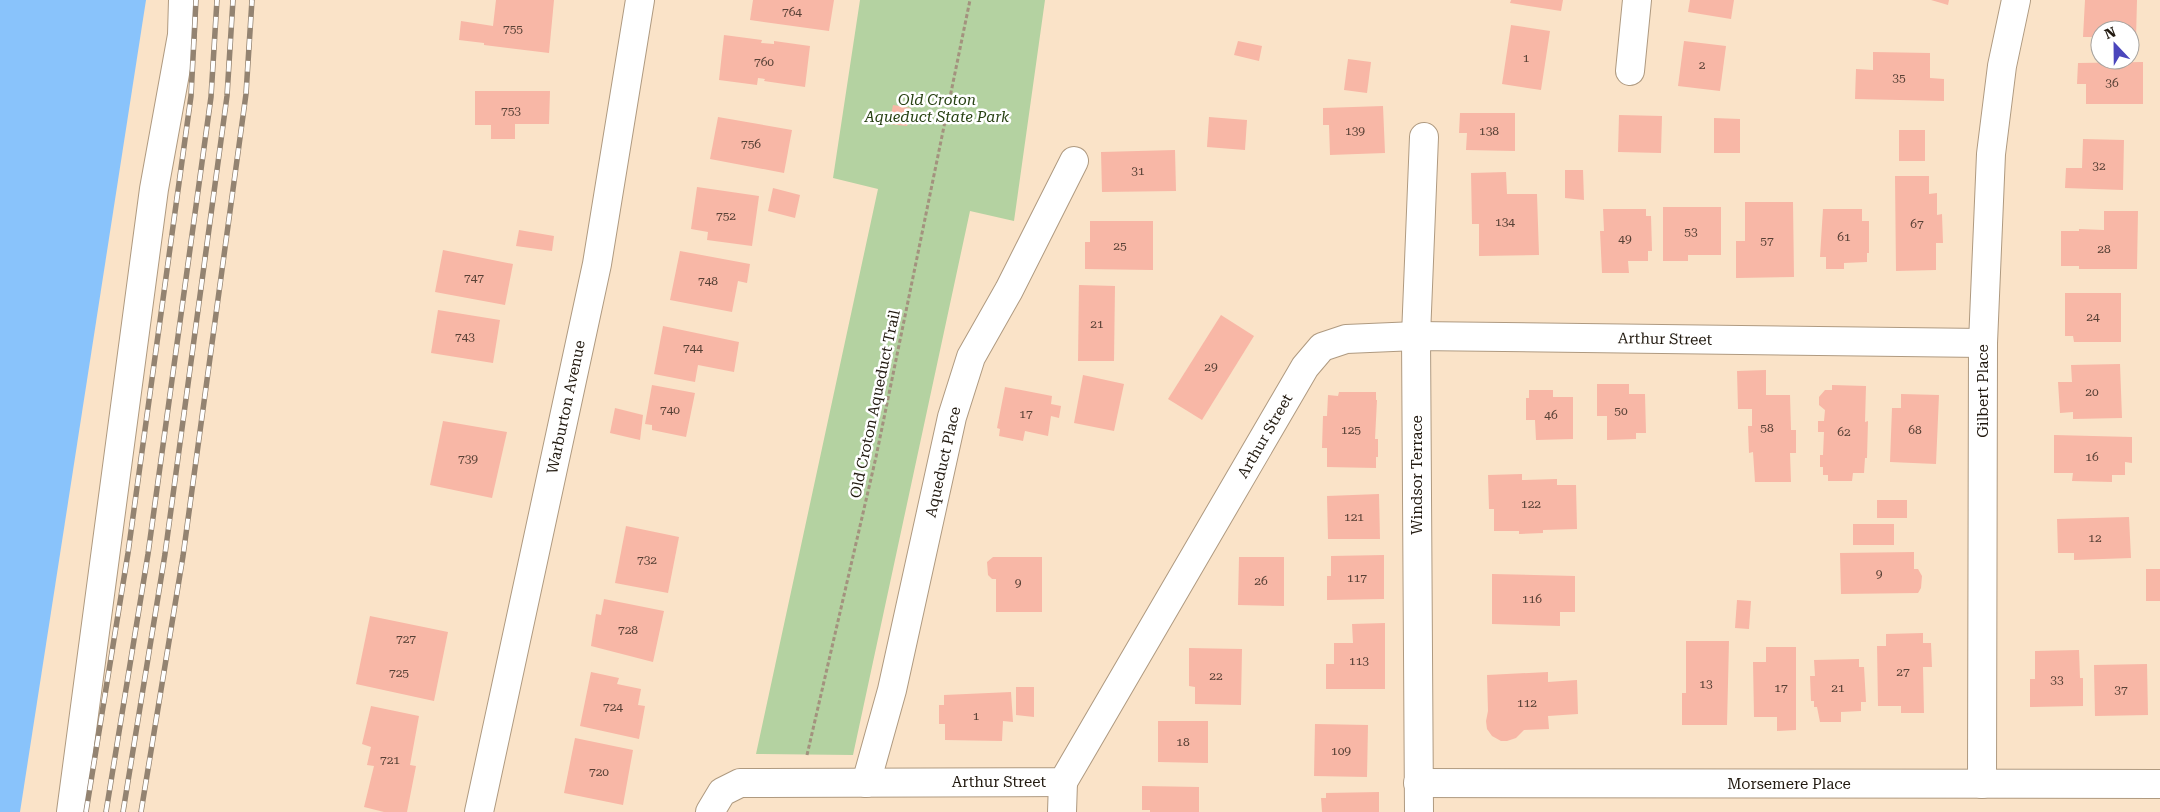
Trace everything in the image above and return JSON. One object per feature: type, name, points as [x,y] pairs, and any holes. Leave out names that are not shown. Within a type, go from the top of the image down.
[{"type":"street","points":[[71,812],[154,189],[182,35],[183,0]]},
{"type":"street","name":"Warburton Avenue","points":[[479,812],[597,264],[640,0]]},
{"type":"street","points":[[1630,71],[1638,0]]},
{"type":"street","name":"Gilbert Place","points":[[1982,784],[1983,344],[1991,154],[2002,66],[2016,0]]},
{"type":"street","name":"Windsor Terrace","points":[[1419,812],[1416,336],[1424,137]]},
{"type":"street","name":"Aqueduct Place","points":[[866,783],[892,690],[952,417],[970,357],[1009,290],[1074,161]]},
{"type":"street","name":"Arthur Street","points":[[710,812],[722,792],[740,783],[1063,782],[1305,367],[1322,347],[1346,339],[1416,336],[1983,344]]},
{"type":"street","points":[[1062,812],[1063,782]]},
{"type":"street","name":"Morsemere Place","points":[[1418,783],[2160,784]]},
{"type":"path","name":"Old Croton Aqueduct Trail","points":[[804,782],[808,745],[876,457],[970,0]]},
{"type":"green space","name":"Old Croton Aqueduct State Park","points":[[860,0],[1045,0],[1014,221],[970,211],[853,755],[756,754],[878,189],[833,178]]},
{"type":"water","points":[[0,0],[146,0],[20,812],[0,812]]},
{"type":"building","points":[[496,0],[554,0],[549,53],[459,40],[461,21],[493,26]]},
{"type":"building","points":[[753,0],[834,0],[829,31],[750,20]]},
{"type":"building","points":[[1511,0],[1563,0],[1561,11],[1510,3]]},
{"type":"building","points":[[1690,0],[1734,0],[1731,19],[1688,12]]},
{"type":"building","points":[[1931,0],[1949,0],[1948,5]]},
{"type":"building","points":[[2085,0],[2137,0],[2136,20],[2090,20],[2090,37],[2083,37]]},
{"type":"building","points":[[1511,25],[1550,31],[1541,90],[1502,84]]},
{"type":"building","points":[[724,35],[762,40],[761,43],[774,44],[774,41],[810,46],[805,87],[764,81],[765,79],[758,78],[757,85],[719,80]]},
{"type":"building","points":[[1238,41],[1262,46],[1259,61],[1234,55]]},
{"type":"building","points":[[1684,41],[1726,46],[1720,91],[1678,86]]},
{"type":"building","points":[[1873,52],[1930,53],[1930,78],[1944,79],[1944,101],[1855,99],[1856,69],[1873,70]]},
{"type":"building","points":[[1348,59],[1371,62],[1367,93],[1344,90]]},
{"type":"building","points":[[2140,62],[2143,62],[2143,104],[2086,104],[2086,84],[2077,84],[2078,63],[2090,63],[2090,70],[2140,70]]},
{"type":"building","points":[[475,91],[550,91],[549,124],[515,124],[515,139],[491,139],[491,125],[475,125]]},
{"type":"building","points":[[893,105],[911,108],[907,126],[889,124]]},
{"type":"building","points":[[1383,106],[1385,153],[1330,155],[1329,125],[1323,125],[1323,108]]},
{"type":"building","points":[[1460,113],[1515,113],[1515,151],[1466,150],[1467,133],[1459,133]]},
{"type":"building","points":[[1619,115],[1662,116],[1661,153],[1618,152]]},
{"type":"building","points":[[718,117],[792,130],[784,173],[710,159]]},
{"type":"building","points":[[1209,117],[1247,120],[1245,150],[1207,147]]},
{"type":"building","points":[[1714,118],[1740,119],[1740,153],[1714,153]]},
{"type":"building","points":[[1899,130],[1925,130],[1925,161],[1899,161]]},
{"type":"building","points":[[2083,139],[2124,140],[2123,190],[2065,188],[2066,168],[2082,168]]},
{"type":"building","points":[[1175,150],[1176,191],[1102,192],[1101,152]]},
{"type":"building","points":[[1565,170],[1583,170],[1584,200],[1565,198]]},
{"type":"building","points":[[1506,172],[1507,194],[1537,194],[1539,255],[1479,256],[1479,224],[1472,224],[1471,173]]},
{"type":"building","points":[[1895,176],[1929,176],[1929,194],[1937,193],[1937,215],[1942,214],[1943,243],[1936,243],[1936,270],[1896,271]]},
{"type":"building","points":[[697,187],[759,196],[752,246],[707,240],[708,232],[691,229]]},
{"type":"building","points":[[773,188],[800,195],[795,218],[768,211]]},
{"type":"building","points":[[1745,202],[1793,202],[1794,277],[1736,278],[1736,241],[1745,241]]},
{"type":"building","points":[[1663,207],[1721,207],[1721,255],[1688,255],[1688,261],[1663,261]]},
{"type":"building","points":[[1603,209],[1646,209],[1646,216],[1651,216],[1652,251],[1648,251],[1648,261],[1628,261],[1629,273],[1602,273],[1600,231],[1604,231]]},
{"type":"building","points":[[1823,209],[1862,209],[1862,221],[1869,221],[1869,253],[1867,253],[1867,262],[1844,263],[1844,269],[1826,269],[1826,257],[1820,257]]},
{"type":"building","points":[[2104,211],[2138,211],[2137,269],[2079,269],[2079,266],[2061,266],[2061,231],[2079,231],[2079,229],[2104,230]]},
{"type":"building","points":[[1090,221],[1153,221],[1153,270],[1085,269],[1085,242],[1090,242]]},
{"type":"building","points":[[519,230],[554,236],[552,251],[516,246]]},
{"type":"building","points":[[443,250],[513,264],[505,305],[435,292]]},
{"type":"building","points":[[680,251],[750,264],[747,283],[738,281],[732,312],[670,300]]},
{"type":"building","points":[[1079,285],[1115,286],[1114,361],[1078,361]]},
{"type":"building","points":[[2065,293],[2121,293],[2121,342],[2074,342],[2073,336],[2065,336]]},
{"type":"building","points":[[438,310],[500,320],[493,363],[431,353]]},
{"type":"building","points":[[1221,315],[1254,336],[1202,420],[1168,399]]},
{"type":"building","points":[[663,326],[739,342],[734,372],[698,365],[695,382],[654,374]]},
{"type":"building","points":[[2120,364],[2122,418],[2073,419],[2073,412],[2060,413],[2058,382],[2072,382],[2071,365]]},
{"type":"building","points":[[1766,370],[1766,395],[1790,395],[1791,430],[1796,430],[1796,453],[1790,453],[1791,482],[1755,482],[1753,452],[1749,453],[1748,426],[1752,426],[1752,409],[1738,409],[1737,371]]},
{"type":"building","points":[[1083,375],[1124,384],[1114,431],[1074,423]]},
{"type":"building","points":[[1597,384],[1629,384],[1629,394],[1645,394],[1646,433],[1636,433],[1636,439],[1607,440],[1607,416],[1597,416]]},
{"type":"building","points":[[652,385],[695,393],[686,437],[652,430],[652,425],[645,424]]},
{"type":"building","points":[[1832,385],[1866,386],[1865,422],[1868,421],[1867,458],[1865,458],[1864,473],[1853,473],[1852,481],[1828,481],[1828,475],[1823,475],[1823,467],[1820,467],[1820,455],[1823,455],[1824,432],[1818,432],[1818,421],[1824,421],[1825,410],[1819,405],[1819,397],[1825,390],[1832,390]]},
{"type":"building","points":[[1005,387],[1052,396],[1051,404],[1061,406],[1059,418],[1051,416],[1048,436],[1025,431],[1023,441],[999,436],[1000,429],[997,428]]},
{"type":"building","points":[[1529,390],[1553,390],[1553,397],[1573,397],[1573,439],[1536,440],[1535,420],[1526,420],[1526,398],[1529,398]]},
{"type":"building","points":[[1339,392],[1376,392],[1375,439],[1378,439],[1378,457],[1376,457],[1376,468],[1327,467],[1327,448],[1322,448],[1323,416],[1327,416],[1328,395],[1338,396]]},
{"type":"building","points":[[1901,394],[1939,395],[1936,464],[1890,462],[1892,408],[1901,408]]},
{"type":"building","points":[[615,408],[643,415],[640,440],[610,433]]},
{"type":"building","points":[[443,421],[507,432],[492,498],[430,485]]},
{"type":"building","points":[[2054,435],[2132,437],[2132,463],[2125,462],[2125,475],[2112,475],[2112,482],[2072,481],[2073,473],[2054,473]]},
{"type":"building","points":[[1522,474],[1522,480],[1557,479],[1557,485],[1576,485],[1577,529],[1543,530],[1543,533],[1519,534],[1519,531],[1494,531],[1494,509],[1489,509],[1488,475]]},
{"type":"building","points":[[1379,494],[1380,539],[1328,539],[1327,496]]},
{"type":"building","points":[[1877,500],[1907,500],[1907,518],[1877,518]]},
{"type":"building","points":[[2129,517],[2131,558],[2074,560],[2074,553],[2058,553],[2057,519]]},
{"type":"building","points":[[1853,524],[1894,524],[1894,545],[1853,545]]},
{"type":"building","points":[[626,526],[679,537],[668,593],[615,583]]},
{"type":"building","points":[[1914,552],[1914,569],[1918,569],[1922,576],[1921,588],[1918,593],[1841,594],[1840,553]]},
{"type":"building","points":[[1384,555],[1384,599],[1327,600],[1327,576],[1331,576],[1331,556]]},
{"type":"building","points":[[993,557],[1042,557],[1042,612],[996,612],[996,579],[992,579],[988,575],[987,562]]},
{"type":"building","points":[[1239,557],[1284,557],[1284,606],[1238,605]]},
{"type":"building","points":[[2146,569],[2160,569],[2160,601],[2146,601]]},
{"type":"building","points":[[1492,574],[1575,576],[1575,612],[1560,612],[1560,626],[1492,624]]},
{"type":"building","points":[[604,599],[664,611],[653,662],[591,646],[596,614],[601,615]]},
{"type":"building","points":[[1737,600],[1751,601],[1749,629],[1735,628]]},
{"type":"building","points":[[370,616],[448,632],[434,701],[356,684]]},
{"type":"building","points":[[1385,623],[1385,689],[1326,689],[1326,664],[1334,664],[1334,643],[1353,643],[1352,624]]},
{"type":"building","points":[[1923,633],[1923,643],[1931,643],[1932,667],[1923,667],[1924,713],[1901,713],[1901,706],[1878,706],[1877,646],[1886,646],[1886,634]]},
{"type":"building","points":[[1686,641],[1729,641],[1727,725],[1682,725],[1682,693],[1686,693]]},
{"type":"building","points":[[1766,647],[1796,647],[1796,730],[1777,731],[1777,717],[1754,717],[1753,662],[1766,662]]},
{"type":"building","points":[[1189,648],[1242,649],[1241,705],[1195,704],[1195,687],[1189,686]]},
{"type":"building","points":[[2079,650],[2080,678],[2083,678],[2083,706],[2030,707],[2030,679],[2035,679],[2035,651]]},
{"type":"building","points":[[1859,659],[1859,667],[1864,667],[1866,702],[1861,702],[1861,711],[1841,712],[1841,722],[1820,722],[1817,707],[1814,707],[1814,701],[1811,701],[1810,676],[1815,676],[1814,660]]},
{"type":"building","points":[[2147,664],[2148,715],[2095,716],[2094,665]]},
{"type":"building","points":[[591,672],[619,678],[617,684],[641,689],[638,705],[645,706],[639,739],[580,726]]},
{"type":"building","points":[[1548,672],[1548,682],[1577,680],[1578,714],[1548,716],[1549,729],[1524,730],[1516,738],[1507,741],[1501,741],[1492,736],[1487,729],[1486,721],[1488,711],[1487,675]]},
{"type":"building","points":[[1016,687],[1034,687],[1034,717],[1016,715]]},
{"type":"building","points":[[1011,692],[1013,722],[1003,721],[1002,741],[945,740],[945,724],[939,724],[939,705],[944,705],[944,695]]},
{"type":"building","points":[[371,706],[419,716],[410,765],[416,766],[407,812],[384,812],[364,807],[374,766],[367,765],[371,747],[362,744]]},
{"type":"building","points":[[1158,721],[1208,721],[1208,763],[1158,762]]},
{"type":"building","points":[[1315,724],[1368,725],[1367,777],[1314,776]]},
{"type":"building","points":[[575,738],[633,750],[623,805],[564,793]]},
{"type":"building","points":[[1142,786],[1199,787],[1199,812],[1150,812],[1150,810],[1142,810]]},
{"type":"building","points":[[1379,792],[1379,812],[1322,812],[1321,798],[1326,798],[1326,793]]},
{"type":"railway","points":[[86,812],[128,553],[191,96],[196,0]]},
{"type":"railway","points":[[106,812],[148,554],[211,97],[217,0]]},
{"type":"railway","points":[[123,812],[165,554],[227,96],[233,0]]},
{"type":"railway","points":[[141,812],[183,556],[246,94],[252,0]]}]
